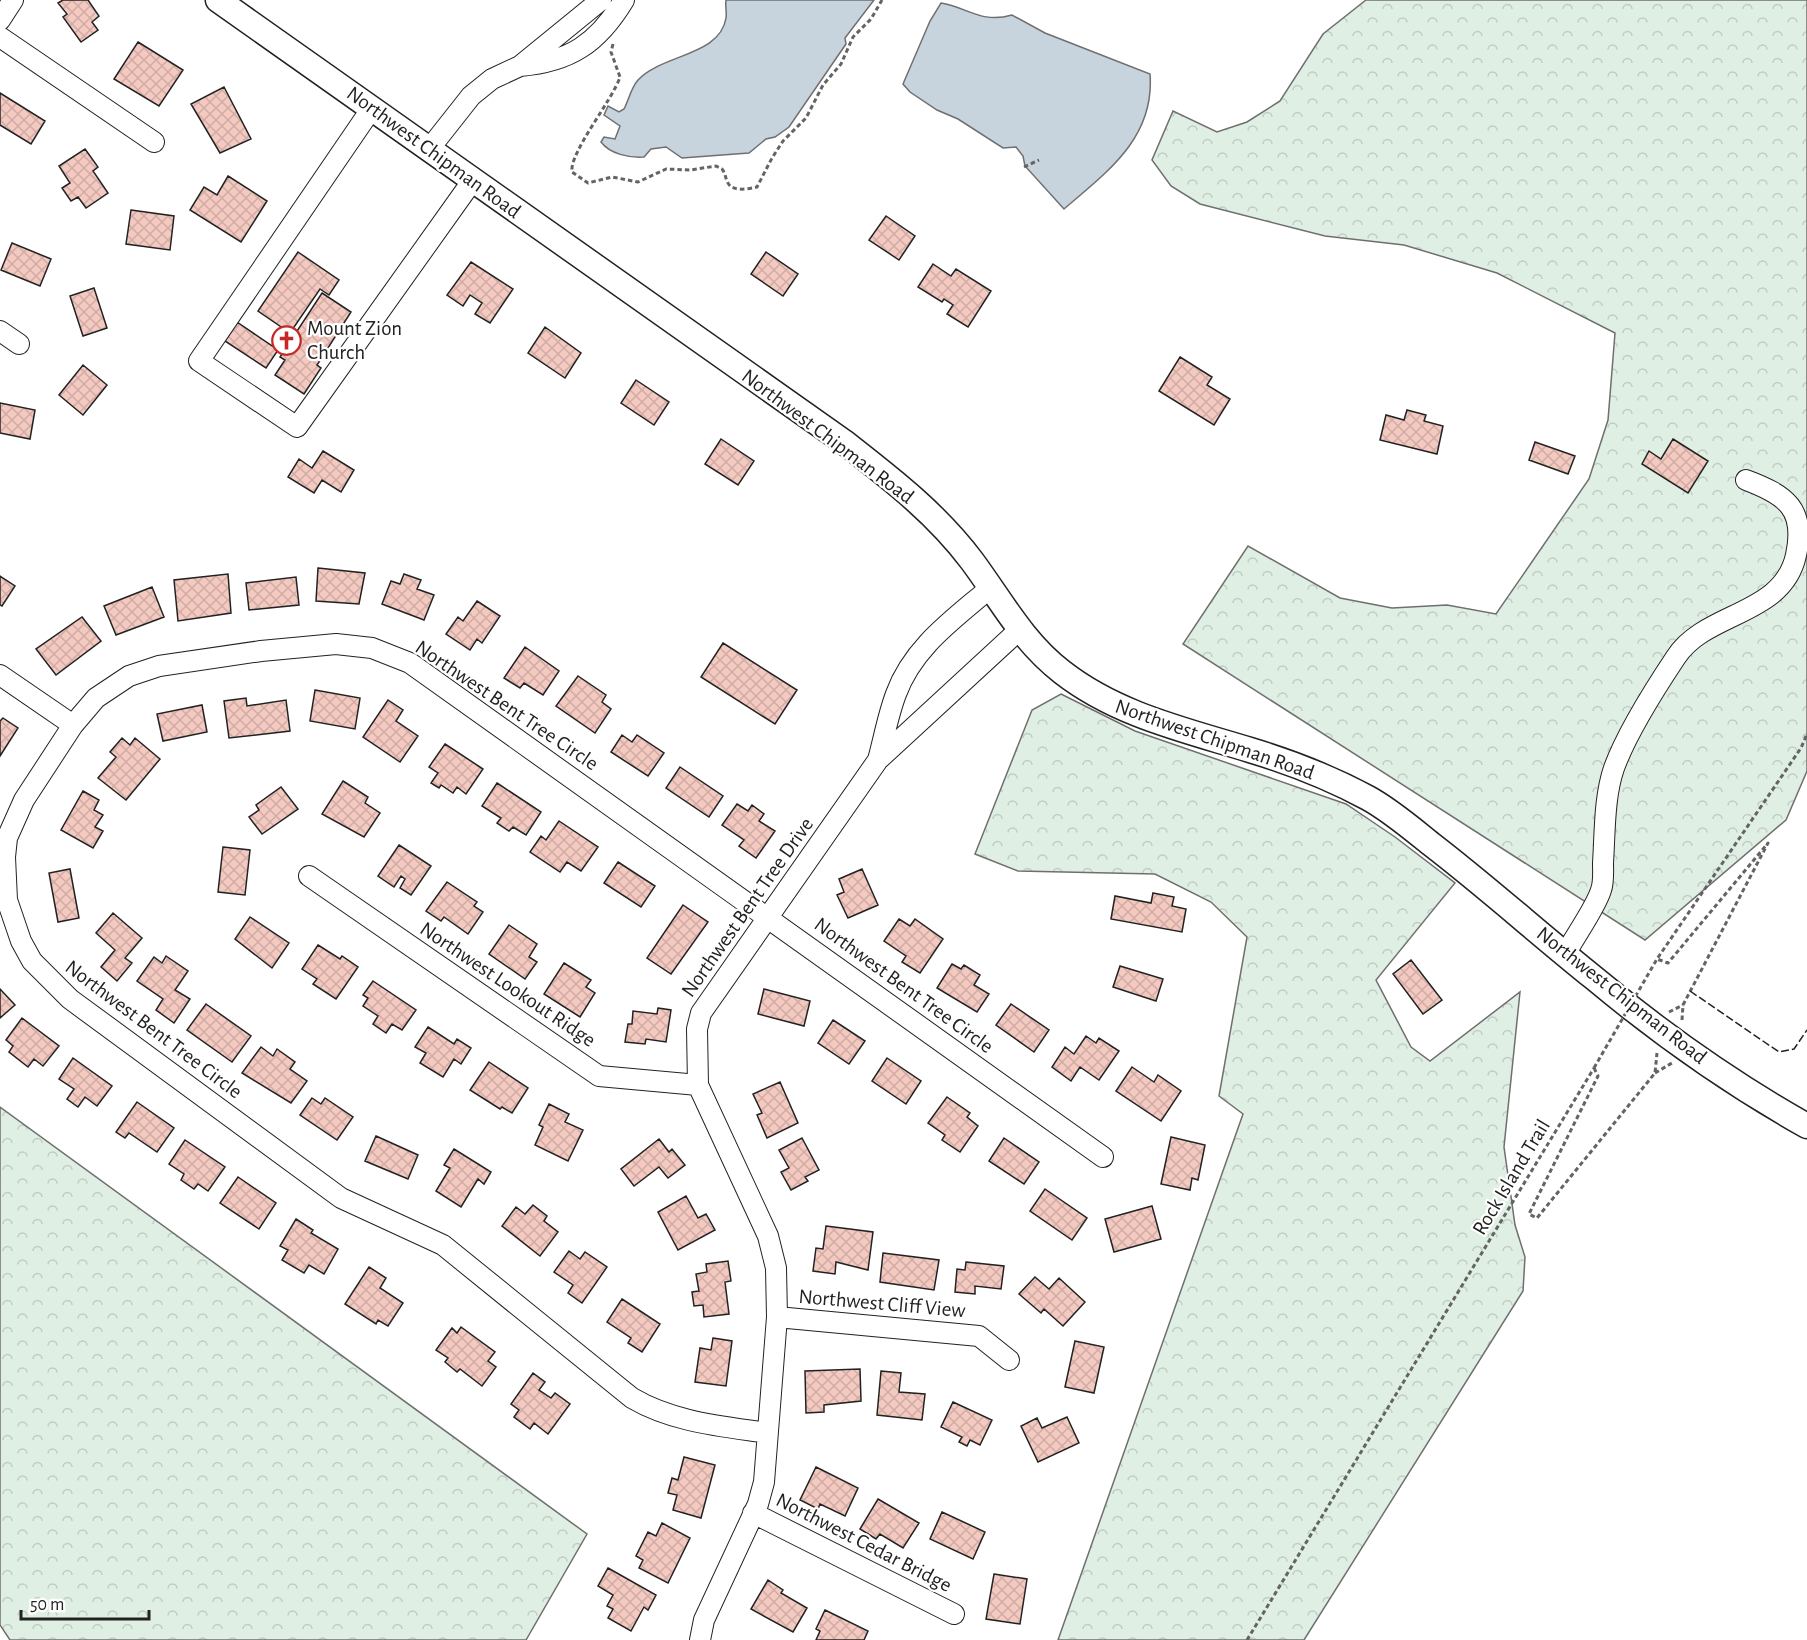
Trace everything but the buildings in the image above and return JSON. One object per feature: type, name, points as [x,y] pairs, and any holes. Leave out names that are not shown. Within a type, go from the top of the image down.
[{"type":"main road","name":"Northwest Chipman Road","points":[[219,0],[430,148],[870,463],[914,497],[951,536],[1019,630],[1046,660],[1105,700],[1139,716],[1255,751],[1329,779],[1369,799],[1477,879],[1592,977],[1674,1039],[1775,1108],[1807,1126]]},
{"type":"street","points":[[0,20],[13,0]]},
{"type":"street","points":[[430,148],[471,96],[492,79],[520,66],[601,0]]},
{"type":"street","points":[[520,66],[548,64],[572,54],[593,39],[624,0]]},
{"type":"street","points":[[0,37],[154,142]]},
{"type":"street","points":[[372,108],[199,361],[297,427],[474,180]]},
{"type":"street","points":[[0,331],[19,344]]},
{"type":"street","points":[[1566,953],[1601,890],[1606,816],[1614,769],[1637,722],[1677,654],[1701,634],[1771,596],[1786,581],[1796,558],[1800,531],[1794,509],[1770,489],[1746,480]]},
{"type":"street","name":"Northwest Bent Tree Drive","points":[[878,760],[896,693],[910,666],[931,638],[990,588]]},
{"type":"street","name":"Northwest Bent Tree Drive","points":[[700,1640],[704,1620],[753,1514],[764,1482],[777,1317],[776,1268],[768,1236],[698,1085],[697,1029],[701,1013],[878,760],[1019,630]]},
{"type":"street","name":"Northwest Bent Tree Circle","points":[[767,1433],[682,1420],[656,1412],[632,1398],[443,1245],[341,1198],[70,999],[32,961],[7,900],[5,857],[7,838],[14,819],[73,725],[96,698],[129,676],[159,666],[336,644],[372,648],[410,663],[1103,1157]]},
{"type":"street","points":[[0,675],[73,725]]},
{"type":"street","name":"Northwest Lookout Ridge","points":[[309,876],[599,1076],[698,1085]]},
{"type":"street","name":"Northwest Cliff View","points":[[777,1317],[979,1336],[1009,1360]]},
{"type":"street","name":"Northwest Cedar Bridge","points":[[753,1514],[954,1614]]},
{"type":"path","points":[[619,35],[611,52],[620,77],[596,123],[574,155],[572,172],[588,183],[612,177],[638,182],[666,169],[690,170],[716,166],[722,169],[732,187],[748,189],[757,187],[783,141],[806,118],[823,85],[841,64],[853,37],[871,19],[882,0]]},
{"type":"path","points":[[1024,167],[1039,160]]},
{"type":"path","name":"Rock Island Trail","points":[[1247,1640],[1594,1068],[1657,959],[1801,748],[1807,734]]},
{"type":"path","points":[[1657,959],[1668,963],[1768,843],[1683,1005],[1683,1027]]},
{"type":"path","points":[[1662,1013],[1672,1012],[1683,1005]]},
{"type":"path","points":[[1655,1073],[1658,1047]]},
{"type":"path","points":[[1594,1068],[1598,1076],[1530,1214],[1537,1218],[1655,1073],[1676,1060]]},
{"type":"green space","points":[[1366,0],[1807,0],[1807,771],[1786,820],[1645,940],[1183,644],[1248,546],[1340,598],[1392,608],[1447,605],[1496,614],[1589,479],[1608,420],[1615,333],[1497,273],[1404,245],[1325,236],[1200,204],[1171,186],[1152,160],[1173,111],[1217,132],[1247,122],[1280,101],[1323,34]]},
{"type":"green space","points":[[1061,694],[1135,731],[1346,804],[1395,837],[1455,883],[1376,980],[1411,1047],[1430,1061],[1520,992],[1504,1147],[1515,1225],[1525,1257],[1523,1291],[1304,1640],[1058,1640],[1243,1114],[1219,1096],[1247,937],[1211,902],[1155,874],[1018,871],[975,854],[1032,710]]},
{"type":"green space","points":[[0,1107],[587,1534],[526,1640],[10,1640],[0,1625]]},
{"type":"shaded area","points":[[726,0],[874,0],[845,38],[846,44],[789,127],[775,137],[766,139],[749,153],[682,158],[666,147],[651,149],[644,157],[626,156],[609,150],[601,142],[604,137],[615,139],[620,126],[604,115],[608,106],[619,112],[624,109],[636,83],[648,71],[689,54],[713,40],[721,31],[726,18]]},
{"type":"shaded area","points":[[941,3],[983,16],[1012,15],[1045,33],[1150,74],[1150,97],[1145,117],[1136,135],[1111,167],[1064,209],[1025,166],[1023,156],[1016,147],[1003,148],[958,119],[937,110],[910,92],[903,84],[930,21]]},
{"type":"fence","points":[[1690,991],[1779,1052],[1794,1049],[1807,1030]]},
{"type":"place","name":"Mount Zion Church","points":[[286,340]]}]
